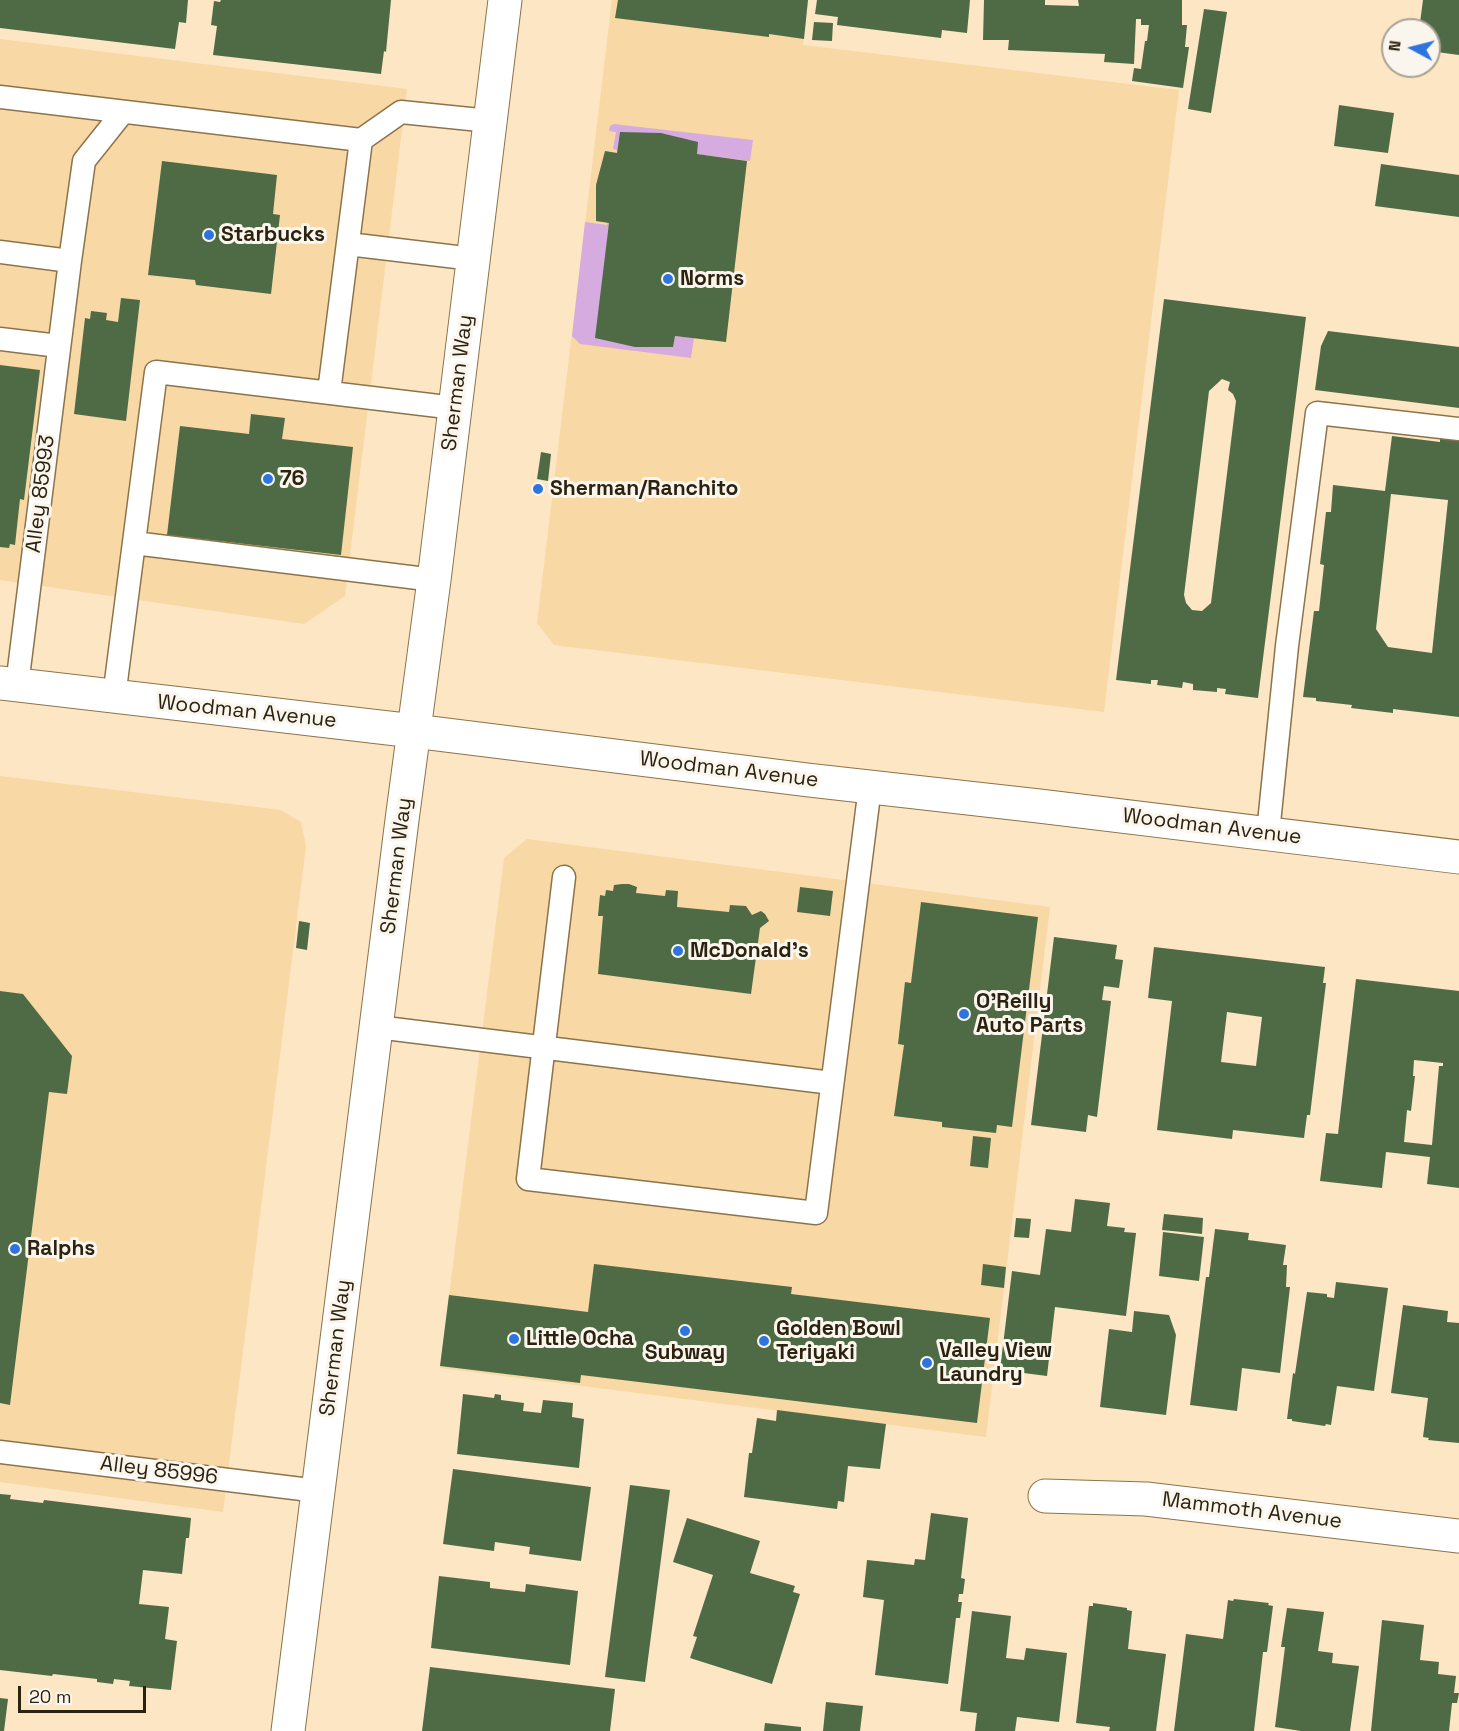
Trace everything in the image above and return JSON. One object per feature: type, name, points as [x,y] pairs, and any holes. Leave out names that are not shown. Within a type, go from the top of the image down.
[{"type":"main road","name":"Sherman Way","points":[[288,1731],[505,0]]},
{"type":"main road","name":"Woodman Avenue","points":[[8,684],[1459,857]]},
{"type":"main road","name":"Mammoth Avenue","points":[[1045,1496],[1146,1499],[1459,1536]]},
{"type":"lane","points":[[0,97],[361,140],[401,112],[490,121]]},
{"type":"lane","name":"Alley 85993","points":[[8,684],[59,346],[84,161],[123,112]]},
{"type":"lane","points":[[329,392],[361,140]]},
{"type":"lane","points":[[348,244],[473,259]]},
{"type":"lane","points":[[0,252],[69,261]]},
{"type":"lane","points":[[0,339],[59,346]]},
{"type":"lane","points":[[114,697],[156,372],[455,408]]},
{"type":"lane","points":[[1268,833],[1287,646],[1317,413],[1459,429]]},
{"type":"lane","points":[[134,543],[434,580]]},
{"type":"lane","points":[[564,877],[528,1179],[816,1214],[870,787]]},
{"type":"lane","points":[[377,1027],[832,1083]]},
{"type":"lane","name":"Alley 85996","points":[[0,1452],[318,1491]]},
{"type":"shaded area","points":[[612,0],[808,0],[803,45],[1179,90],[1104,712],[554,645],[537,623]]},
{"type":"shaded area","points":[[0,39],[407,89],[345,596],[304,624],[0,580]]},
{"type":"shaded area","points":[[614,124],[753,140],[750,161],[688,153],[616,161],[617,150],[613,149],[616,132],[609,131],[610,126]]},
{"type":"shaded area","points":[[609,215],[667,335],[694,338],[691,358],[580,344],[572,336],[585,222],[607,225]]},
{"type":"shaded area","points":[[0,776],[281,810],[301,822],[306,846],[223,1512],[0,1482]]},
{"type":"shaded area","points":[[527,839],[1050,907],[986,1437],[440,1368],[504,858]]},
{"type":"building","points":[[0,0],[188,0],[186,23],[179,22],[175,49],[0,28]]},
{"type":"building","points":[[221,0],[391,0],[386,52],[384,51],[381,74],[213,55],[217,26],[211,25],[214,1],[220,2]]},
{"type":"building","points":[[618,0],[808,0],[804,39],[769,34],[769,37],[615,18]]},
{"type":"building","points":[[817,0],[970,0],[967,33],[942,30],[941,38],[837,25],[838,17],[815,14]]},
{"type":"building","points":[[984,0],[1045,0],[1045,5],[1079,6],[1078,0],[1182,0],[1182,25],[1187,25],[1185,47],[1189,47],[1183,88],[1132,81],[1134,68],[1141,69],[1145,41],[1147,41],[1149,25],[1141,25],[1141,19],[1136,19],[1134,64],[1104,62],[1105,54],[1008,50],[1009,40],[983,40]]},
{"type":"building","points":[[1423,0],[1459,0],[1459,55],[1441,53],[1441,18],[1421,18]]},
{"type":"building","points":[[1204,9],[1227,12],[1211,113],[1188,109]]},
{"type":"building","points":[[814,22],[833,23],[832,41],[812,40]]},
{"type":"building","points":[[1339,105],[1394,113],[1388,153],[1334,146]]},
{"type":"building","name":"Norms","points":[[620,132],[661,133],[698,142],[697,154],[747,161],[726,342],[675,336],[673,347],[635,347],[595,338],[609,223],[596,221],[596,185],[605,151],[617,153]]},
{"type":"building","points":[[162,161],[277,175],[273,214],[280,215],[271,294],[196,285],[195,280],[148,275]]},
{"type":"building","points":[[1381,164],[1459,175],[1459,217],[1375,206]]},
{"type":"building","points":[[121,298],[140,300],[126,421],[74,414],[85,318],[90,319],[91,311],[107,313],[106,320],[118,322]]},
{"type":"building","points":[[1164,299],[1306,317],[1258,698],[1225,694],[1226,689],[1217,688],[1217,692],[1193,690],[1193,684],[1183,682],[1182,688],[1157,685],[1158,680],[1151,680],[1151,684],[1116,680]],"holes":[[[1222,379],[1230,382],[1228,390],[1236,401],[1211,603],[1202,611],[1192,610],[1186,603],[1184,595],[1209,391]]]},
{"type":"building","points":[[1328,331],[1459,347],[1459,408],[1315,390],[1321,346]]},
{"type":"building","points":[[0,365],[40,370],[24,500],[20,499],[15,545],[10,544],[9,548],[0,547]]},
{"type":"building","points":[[251,414],[285,418],[282,439],[353,447],[341,555],[167,535],[180,426],[249,434]]},
{"type":"building","points":[[1392,436],[1440,442],[1440,436],[1459,439],[1459,717],[1393,709],[1393,713],[1351,708],[1352,705],[1316,701],[1316,698],[1303,697],[1314,611],[1319,611],[1324,565],[1320,564],[1326,512],[1331,512],[1333,485],[1385,491]],"holes":[[[1391,494],[1448,500],[1432,653],[1388,647],[1376,629]]]},
{"type":"building","points":[[541,452],[551,454],[548,481],[537,479]]},
{"type":"building","name":"McDonald's","points":[[614,885],[637,887],[636,893],[665,896],[666,890],[678,891],[677,907],[729,912],[730,905],[746,906],[752,915],[761,911],[765,914],[769,921],[760,928],[751,994],[598,974],[603,916],[598,916],[600,895],[605,896],[606,890],[613,891]]},
{"type":"building","points":[[800,887],[833,891],[830,916],[797,912]]},
{"type":"building","name":"O'Reilly Auto Parts","points":[[921,902],[1038,917],[1012,1127],[997,1125],[996,1133],[942,1127],[942,1122],[894,1116],[904,1045],[898,1044],[905,982],[911,983]]},
{"type":"building","points":[[299,921],[310,923],[307,950],[296,948]]},
{"type":"building","points":[[1054,937],[1117,945],[1115,959],[1123,960],[1119,988],[1104,986],[1102,1000],[1111,1001],[1097,1117],[1088,1115],[1086,1132],[1031,1125]]},
{"type":"building","points":[[1154,947],[1325,967],[1323,983],[1326,983],[1310,1115],[1307,1115],[1304,1138],[1233,1130],[1232,1139],[1157,1130],[1172,1001],[1148,998]],"holes":[[[1227,1012],[1262,1017],[1256,1066],[1221,1062]]]},
{"type":"building","points":[[1356,979],[1459,991],[1459,1188],[1427,1184],[1430,1157],[1386,1152],[1382,1188],[1320,1181],[1326,1133],[1338,1134]],"holes":[[[1414,1060],[1443,1063],[1443,1066],[1439,1066],[1432,1145],[1404,1142],[1407,1110],[1411,1111],[1415,1076],[1413,1076]]]},
{"type":"building","name":"Ralphs","points":[[0,991],[23,994],[72,1056],[67,1094],[49,1092],[10,1405],[0,1403]]},
{"type":"building","points":[[973,1136],[991,1138],[988,1168],[970,1166]]},
{"type":"building","points":[[1075,1199],[1110,1203],[1107,1226],[1125,1228],[1124,1232],[1136,1233],[1126,1316],[1055,1307],[1047,1376],[1000,1370],[1012,1271],[1040,1275],[1046,1229],[1071,1232]]},
{"type":"building","points":[[1164,1214],[1203,1218],[1202,1234],[1162,1230]]},
{"type":"building","points":[[1016,1218],[1031,1219],[1029,1238],[1014,1237]]},
{"type":"building","points":[[1215,1229],[1249,1233],[1248,1240],[1286,1245],[1283,1265],[1287,1265],[1286,1287],[1290,1287],[1280,1373],[1242,1368],[1237,1411],[1190,1405],[1206,1277],[1209,1277]]},
{"type":"building","points":[[1163,1232],[1204,1237],[1199,1281],[1159,1276]]},
{"type":"building","points":[[594,1264],[792,1287],[791,1294],[990,1318],[977,1423],[581,1375],[580,1383],[440,1366],[449,1295],[588,1312]]},
{"type":"building","points":[[983,1264],[1006,1267],[1004,1288],[981,1285]]},
{"type":"building","points":[[1336,1282],[1388,1288],[1374,1391],[1337,1386],[1331,1425],[1292,1421],[1292,1419],[1287,1419],[1307,1292],[1327,1294],[1327,1297],[1334,1298]]},
{"type":"building","points":[[1403,1305],[1448,1311],[1447,1322],[1459,1323],[1459,1443],[1428,1440],[1429,1438],[1423,1437],[1428,1398],[1391,1393]]},
{"type":"building","points":[[1134,1311],[1169,1315],[1176,1335],[1166,1415],[1100,1407],[1109,1329],[1132,1332]]},
{"type":"building","points":[[463,1394],[494,1398],[495,1394],[501,1395],[501,1400],[524,1403],[523,1411],[541,1413],[543,1400],[573,1403],[572,1417],[584,1419],[579,1468],[457,1454]]},
{"type":"building","points":[[777,1410],[886,1424],[880,1469],[848,1466],[844,1502],[838,1501],[837,1509],[744,1497],[749,1453],[752,1453],[757,1418],[776,1421]]},
{"type":"building","points":[[453,1469],[591,1487],[581,1561],[529,1554],[530,1547],[495,1542],[494,1551],[443,1544]]},
{"type":"building","points":[[630,1485],[670,1490],[645,1682],[605,1677]]},
{"type":"building","points":[[0,1494],[11,1495],[10,1499],[43,1503],[44,1500],[191,1518],[182,1574],[143,1570],[139,1604],[169,1607],[165,1639],[177,1641],[171,1690],[129,1686],[130,1681],[114,1679],[113,1684],[97,1682],[97,1679],[0,1670]]},
{"type":"building","points":[[931,1513],[968,1518],[961,1578],[965,1579],[963,1594],[959,1594],[958,1602],[962,1602],[960,1618],[956,1618],[948,1684],[875,1675],[884,1600],[863,1597],[867,1560],[914,1565],[915,1559],[925,1560]]},
{"type":"building","points":[[687,1518],[760,1541],[750,1573],[795,1586],[793,1592],[800,1594],[772,1684],[690,1658],[697,1637],[693,1636],[713,1575],[673,1562]]},
{"type":"building","points":[[439,1576],[490,1582],[490,1588],[525,1592],[526,1584],[578,1591],[570,1665],[431,1648]]},
{"type":"building","points":[[1234,1599],[1269,1603],[1268,1605],[1273,1606],[1267,1652],[1263,1652],[1254,1731],[1174,1731],[1186,1634],[1223,1639],[1228,1600],[1233,1601]]},
{"type":"building","points":[[1093,1603],[1127,1608],[1132,1611],[1128,1649],[1166,1654],[1156,1731],[1109,1731],[1110,1727],[1076,1723],[1089,1606],[1093,1606]]},
{"type":"building","points":[[1287,1608],[1324,1612],[1318,1651],[1333,1653],[1332,1663],[1359,1666],[1350,1731],[1301,1731],[1275,1727],[1285,1647],[1281,1647]]},
{"type":"building","points":[[972,1611],[1011,1616],[1006,1658],[1024,1660],[1026,1648],[1067,1653],[1059,1722],[1017,1717],[1015,1731],[975,1731],[977,1713],[960,1711]]},
{"type":"building","points":[[1382,1620],[1424,1625],[1420,1660],[1439,1662],[1438,1674],[1456,1676],[1454,1693],[1459,1693],[1457,1703],[1452,1703],[1449,1731],[1371,1731]]},
{"type":"building","points":[[430,1667],[615,1689],[610,1731],[422,1731]]},
{"type":"building","points":[[0,1698],[8,1699],[4,1731],[0,1731]]},
{"type":"building","points":[[826,1702],[863,1706],[860,1731],[823,1731]]},
{"type":"building","points":[[765,1723],[801,1727],[801,1731],[764,1731]]},
{"type":"place","name":"Starbucks","points":[[209,235]]},
{"type":"place","name":"Norms","points":[[668,279]]},
{"type":"place","name":"76","points":[[268,479]]},
{"type":"place","name":"Sherman/Ranchito","points":[[538,489]]},
{"type":"place","name":"McDonald's","points":[[678,951]]},
{"type":"place","name":"O'Reilly Auto Parts","points":[[964,1014]]},
{"type":"place","name":"Ralphs","points":[[15,1249]]},
{"type":"place","name":"Subway","points":[[685,1331]]},
{"type":"place","name":"Little Ocha","points":[[514,1339]]},
{"type":"place","name":"Golden Bowl Teriyaki","points":[[764,1341]]},
{"type":"place","name":"Valley View Laundry","points":[[927,1363]]}]
